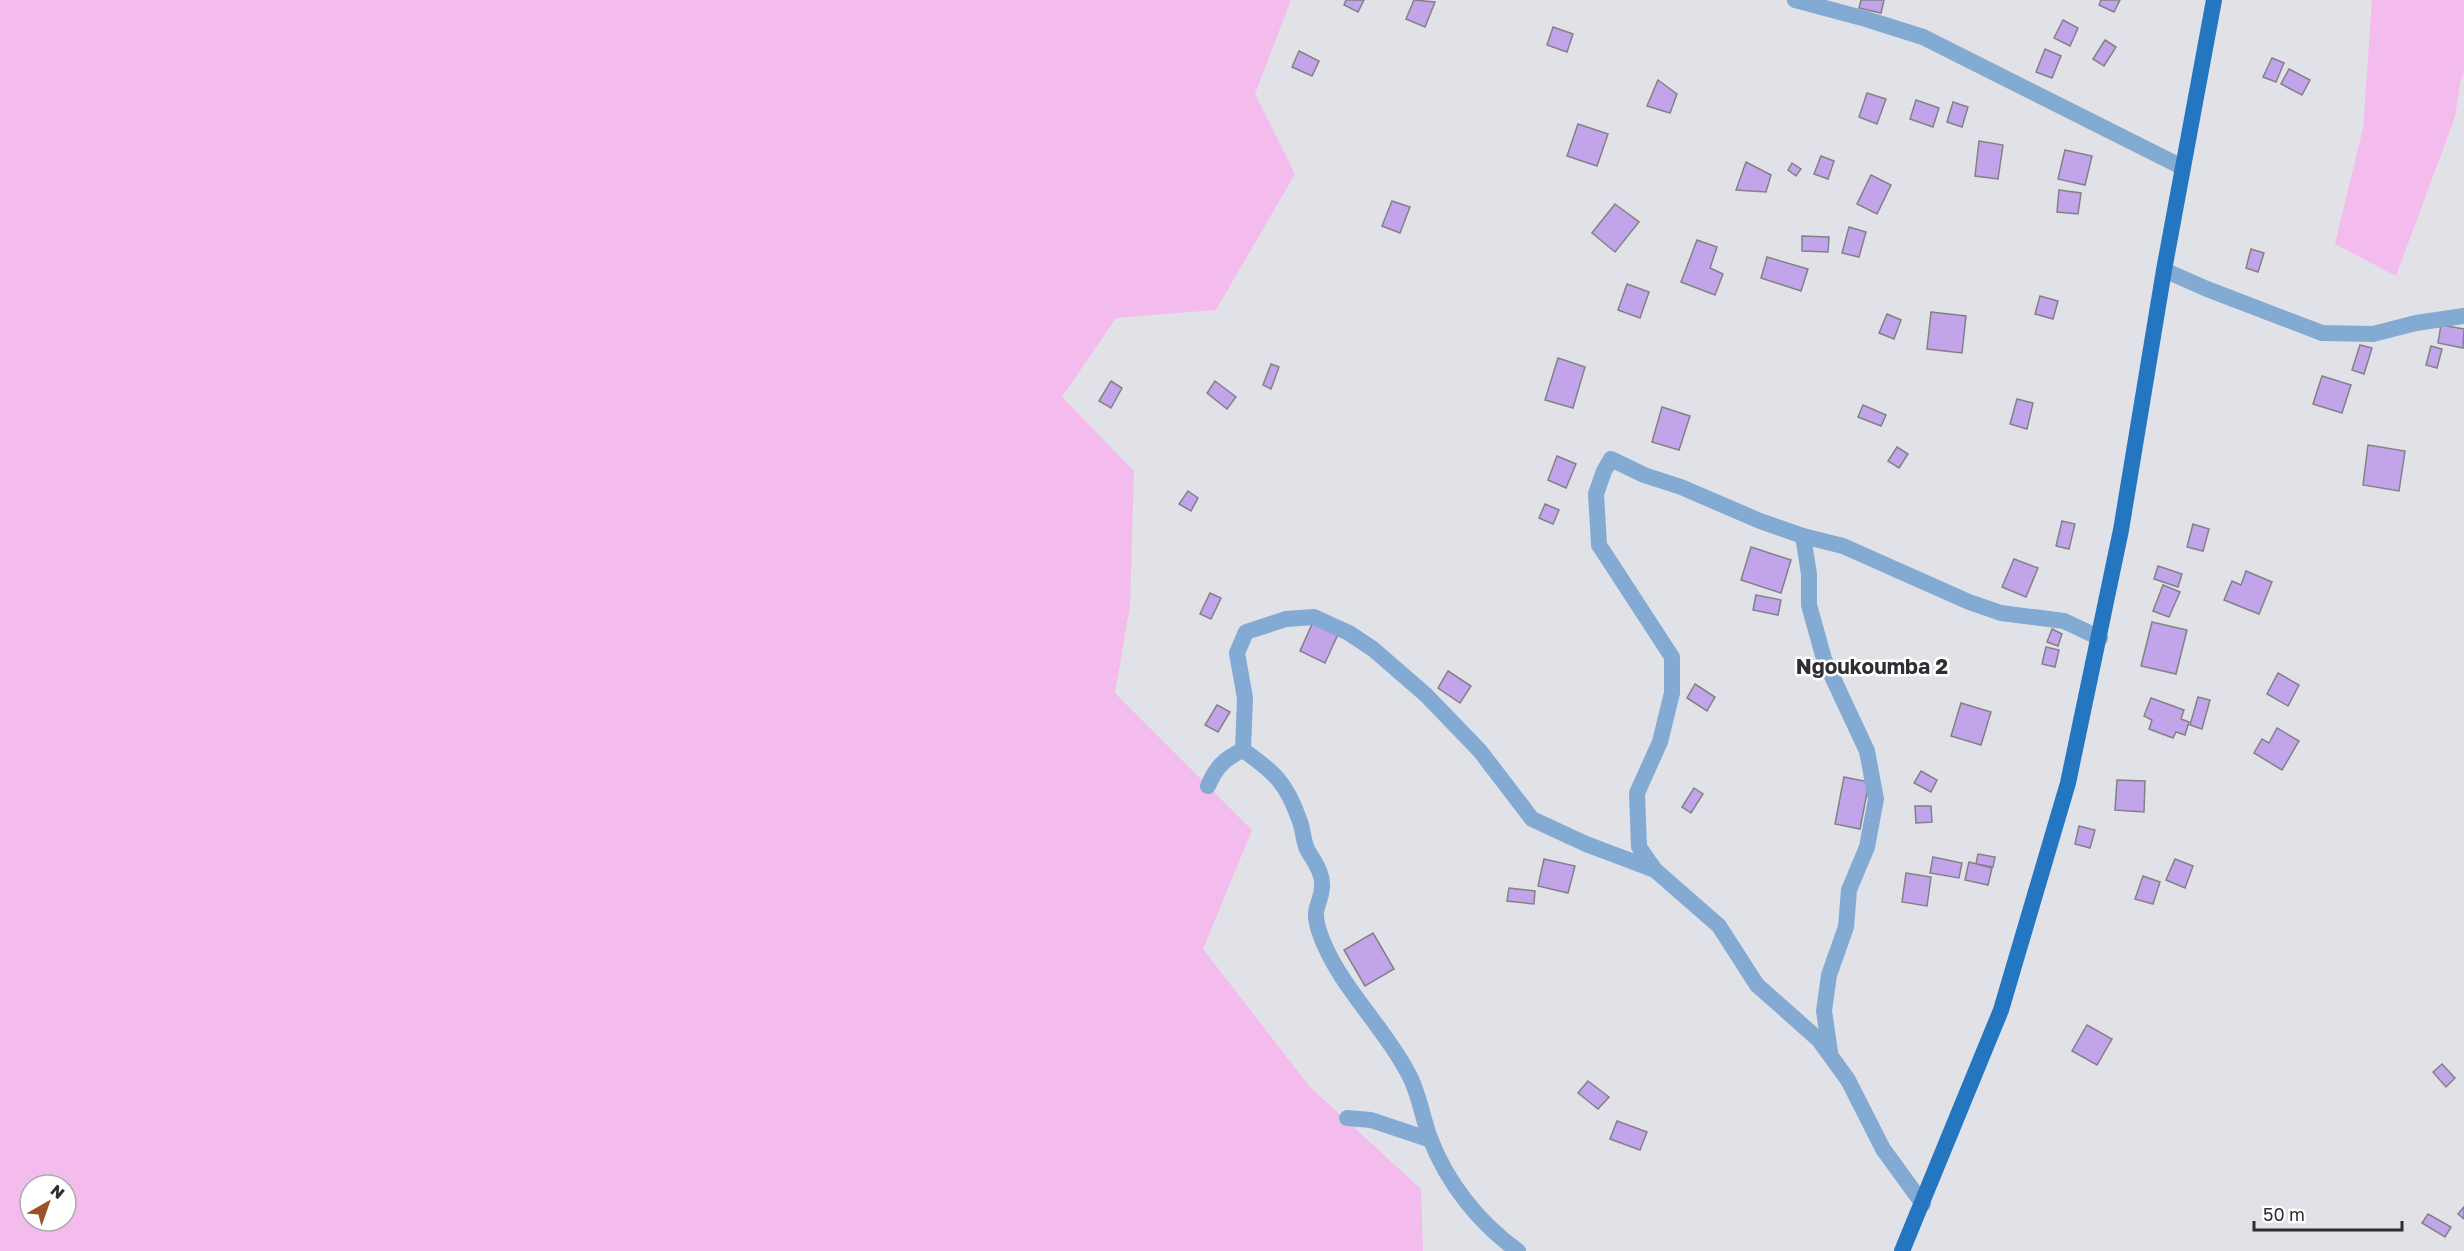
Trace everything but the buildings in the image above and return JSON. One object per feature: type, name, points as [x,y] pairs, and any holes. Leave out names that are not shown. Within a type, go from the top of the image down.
[{"type":"main road","points":[[1902,1251],[2001,1010],[2068,783],[2121,530],[2182,166],[2214,0]]},
{"type":"street","points":[[1795,0],[1923,37],[2182,166]]},
{"type":"street","points":[[2164,270],[2322,333],[2373,334],[2416,323],[2464,316]]},
{"type":"street","points":[[1923,1204],[1883,1149],[1848,1080],[1819,1040],[1757,985],[1719,926],[1655,870],[1639,847],[1636,793],[1660,742],[1672,693],[1672,657],[1599,545],[1596,494],[1611,459],[1644,475],[1680,487],[1760,521],[1803,536],[1843,546],[1991,610],[2064,621],[2100,638]]},
{"type":"street","points":[[1803,536],[1809,574],[1809,605],[1821,649],[1867,751],[1876,800],[1867,847],[1849,890],[1846,927],[1829,975],[1824,1011],[1830,1056]]},
{"type":"street","points":[[1243,750],[1245,698],[1237,653],[1246,632],[1286,620],[1314,616],[1349,633],[1373,649],[1426,695],[1480,751],[1532,819],[1586,844],[1655,870]]},
{"type":"street","points":[[1208,786],[1213,774],[1226,758],[1243,750]]},
{"type":"street","points":[[1243,750],[1271,770],[1288,790],[1300,821],[1306,848],[1319,869],[1322,887],[1314,911],[1319,932],[1343,978],[1409,1074],[1431,1140],[1447,1173],[1499,1247],[1499,1251]]},
{"type":"street","points":[[1347,1119],[1371,1120],[1431,1140]]},
{"type":"street","points":[[1478,1216],[1501,1239],[1518,1251]]},
{"type":"shaded area","points":[[0,0],[1291,0],[1255,94],[1295,174],[1216,310],[1116,318],[1062,397],[1134,471],[1130,606],[1115,693],[1252,830],[1203,949],[1310,1087],[1421,1189],[1423,1251],[0,1251]]},
{"type":"shaded area","points":[[2372,0],[2464,0],[2464,73],[2455,117],[2396,276],[2335,244],[2363,128]]},
{"type":"district","name":"Ngoukoumba 2","points":[[1872,667]]}]
